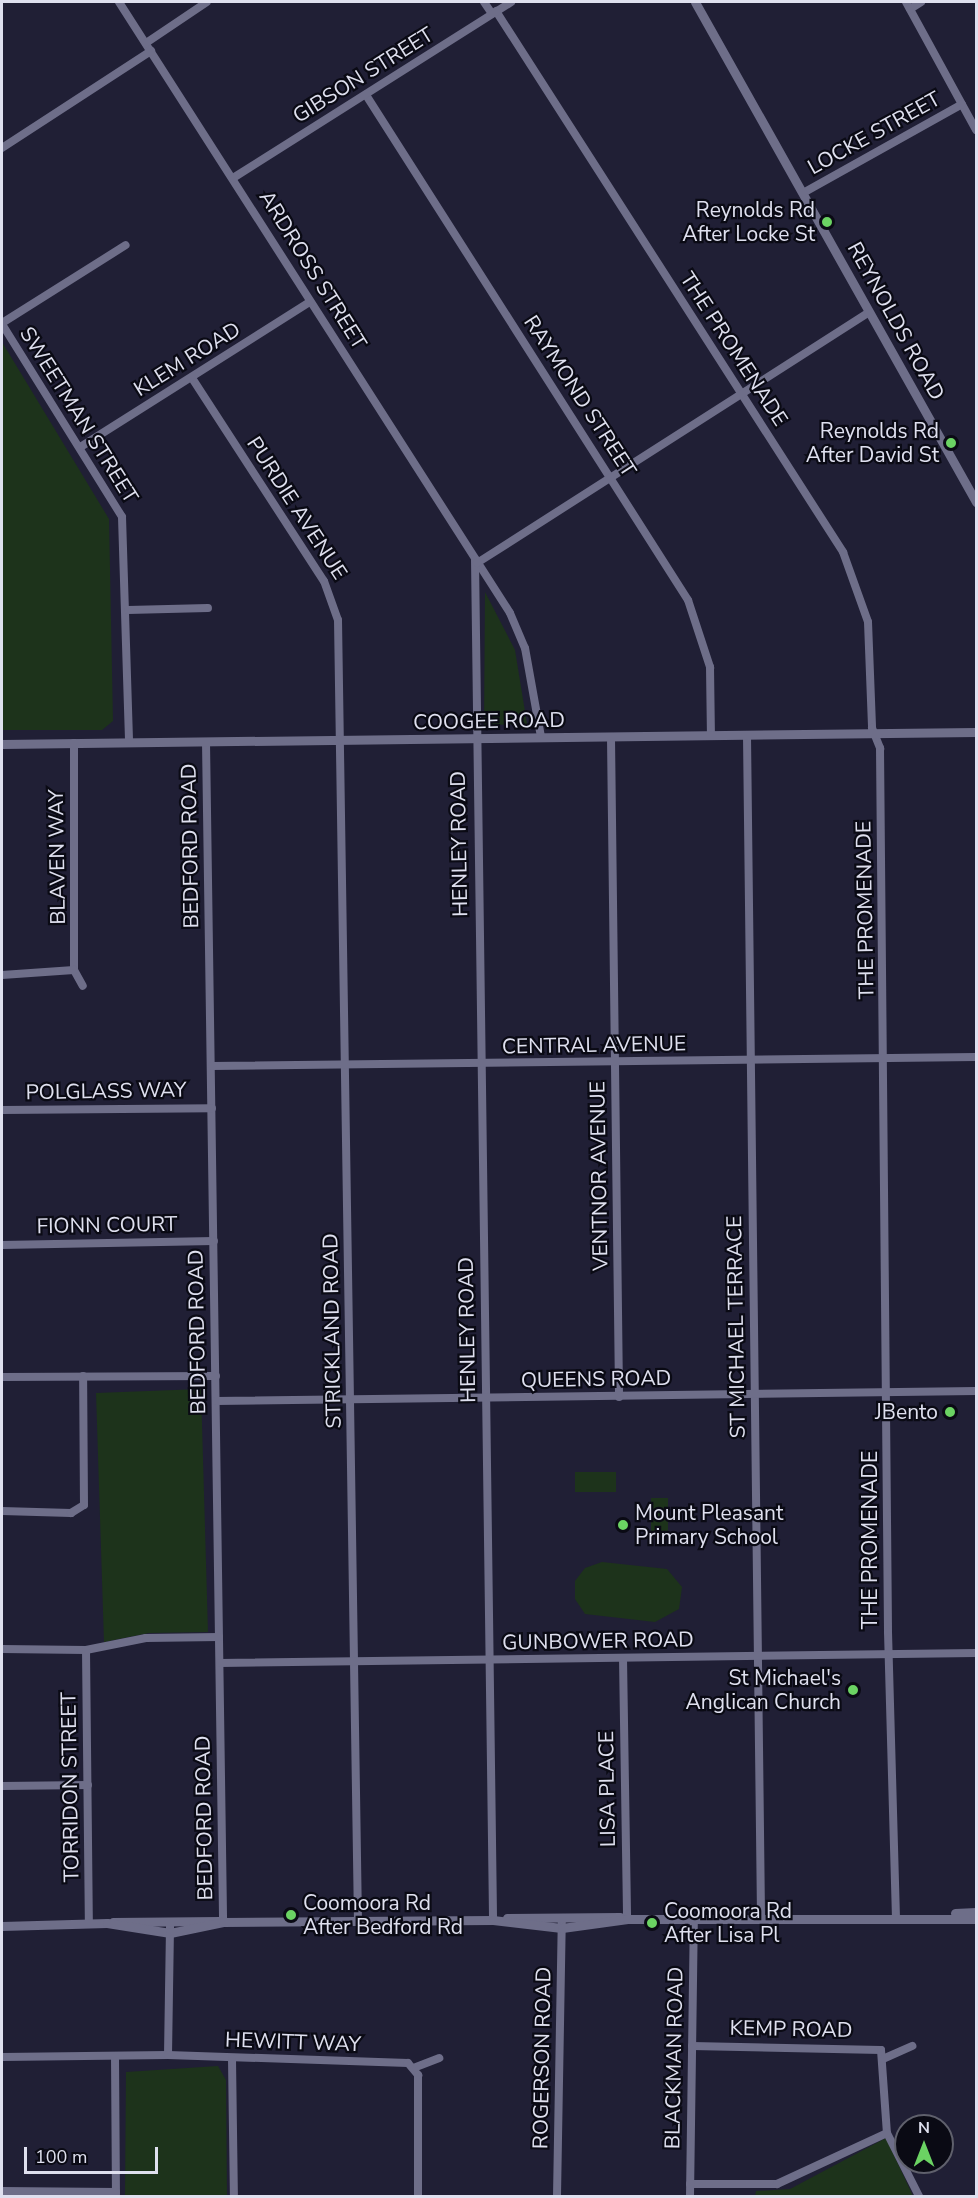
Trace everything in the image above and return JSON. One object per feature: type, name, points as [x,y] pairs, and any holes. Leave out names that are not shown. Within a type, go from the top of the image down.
[{"type":"street","name":"ARDROSS STREET","points":[[119,2],[476,561],[525,648],[541,737]]},
{"type":"street","points":[[146,43],[207,2]]},
{"type":"street","name":"THE PROMENADE","points":[[484,2],[494,12],[741,393],[855,577],[868,622],[876,733],[880,748],[886,1059],[890,1654],[896,1916]]},
{"type":"street","name":"GIBSON STREET","points":[[233,178],[511,2]]},
{"type":"street","name":"REYNOLDS ROAD","points":[[695,2],[976,497]]},
{"type":"street","points":[[921,2],[908,5],[976,130]]},
{"type":"street","points":[[2,148],[151,51]]},
{"type":"street","name":"RAYMOND STREET","points":[[366,95],[611,478],[693,611],[710,668],[711,736]]},
{"type":"street","name":"LOCKE STREET","points":[[803,193],[962,104]]},
{"type":"street","points":[[2,323],[126,245]]},
{"type":"street","name":"KLEM ROAD","points":[[82,446],[310,302]]},
{"type":"street","points":[[475,739],[476,561],[611,478],[869,312]]},
{"type":"street","name":"SWEETMAN STREET","points":[[2,323],[82,446],[124,526],[128,610],[129,742]]},
{"type":"street","name":"PURDIE AVENUE","points":[[192,378],[332,596],[343,741]]},
{"type":"street","points":[[128,610],[208,608]]},
{"type":"street","name":"COOGEE ROAD","points":[[2,744],[976,732]]},
{"type":"street","name":"ST MICHAEL TERRACE","points":[[747,736],[756,1395],[754,1656],[761,1917]]},
{"type":"street","name":"VENTNOR AVENUE","points":[[611,738],[620,1397]]},
{"type":"street","name":"HENLEY ROAD","points":[[475,739],[493,1920]]},
{"type":"street","name":"STRICKLAND ROAD","points":[[343,741],[358,1921]]},
{"type":"street","name":"BEDFORD ROAD","points":[[206,742],[223,1922]]},
{"type":"street","name":"BLAVEN WAY","points":[[74,743],[74,970],[82,986]]},
{"type":"street","points":[[2,975],[74,970]]},
{"type":"street","name":"CENTRAL AVENUE","points":[[212,1066],[976,1058]]},
{"type":"street","name":"POLGLASS WAY","points":[[2,1110],[212,1108]]},
{"type":"street","name":"FIONN COURT","points":[[2,1245],[214,1241]]},
{"type":"street","points":[[2,1511],[71,1513],[84,1505],[83,1376]]},
{"type":"street","points":[[2,1377],[216,1376]]},
{"type":"street","name":"QUEENS ROAD","points":[[216,1401],[976,1391]]},
{"type":"street","points":[[2,1649],[86,1650],[146,1638],[219,1637]]},
{"type":"street","name":"TORRIDON STREET","points":[[86,1650],[89,1923]]},
{"type":"street","name":"GUNBOWER ROAD","points":[[220,1663],[976,1653]]},
{"type":"street","name":"LISA PLACE","points":[[623,1659],[627,1919]]},
{"type":"street","points":[[2,1786],[88,1785]]},
{"type":"street","points":[[933,1916],[976,1912]]},
{"type":"street","points":[[2,1926],[107,1923],[170,1929],[223,1922],[493,1920],[531,1915],[562,1925],[599,1914],[627,1919],[896,1916],[976,1919]]},
{"type":"street","name":"BLACKMAN ROAD","points":[[690,2196],[694,1919]]},
{"type":"street","name":"ROGERSON ROAD","points":[[557,2196],[562,1925]]},
{"type":"street","points":[[168,2055],[170,1929]]},
{"type":"street","name":"KEMP ROAD","points":[[692,2046],[869,2048],[881,2050],[885,2058]]},
{"type":"street","points":[[912,2046],[885,2058],[887,2133],[919,2196]]},
{"type":"street","name":"HEWITT WAY","points":[[2,2057],[168,2055],[416,2067],[439,2058]]},
{"type":"street","points":[[2,2191],[116,2194],[114,2056]]},
{"type":"street","points":[[232,2059],[234,2196]]},
{"type":"street","points":[[416,2067],[417,2196]]},
{"type":"street","points":[[690,2184],[777,2184],[887,2133]]},
{"type":"green space","points":[[2,342],[109,519],[113,721],[102,730],[2,730]]},
{"type":"green space","points":[[485,592],[515,650],[527,724],[484,725]]},
{"type":"green space","points":[[201,1389],[208,1632],[149,1633],[104,1642],[96,1393]]},
{"type":"green space","points":[[575,1472],[616,1472],[616,1492],[575,1492]]},
{"type":"green space","points":[[651,1498],[668,1498],[668,1535],[651,1535]]},
{"type":"green space","points":[[602,1562],[667,1569],[682,1587],[679,1609],[655,1622],[585,1614],[575,1599],[575,1581],[585,1568]]},
{"type":"green space","points":[[218,2066],[226,2080],[227,2196],[125,2196],[126,2072]]},
{"type":"green space","points":[[886,2138],[894,2155],[894,2174],[903,2174],[913,2196],[755,2196],[756,2191],[790,2189]]},
{"type":"place","name":"Reynolds Rd After Locke St","points":[[827,222]]},
{"type":"place","name":"Reynolds Rd After David St","points":[[951,443]]},
{"type":"place","name":"JBento","points":[[950,1412]]},
{"type":"place","name":"Mount Pleasant Primary School","points":[[623,1525]]},
{"type":"place","name":"St Michael's Anglican Church","points":[[853,1690]]},
{"type":"place","name":"Coomoora Rd After Bedford Rd","points":[[291,1915]]},
{"type":"place","name":"Coomoora Rd After Lisa Pl","points":[[652,1923]]}]
